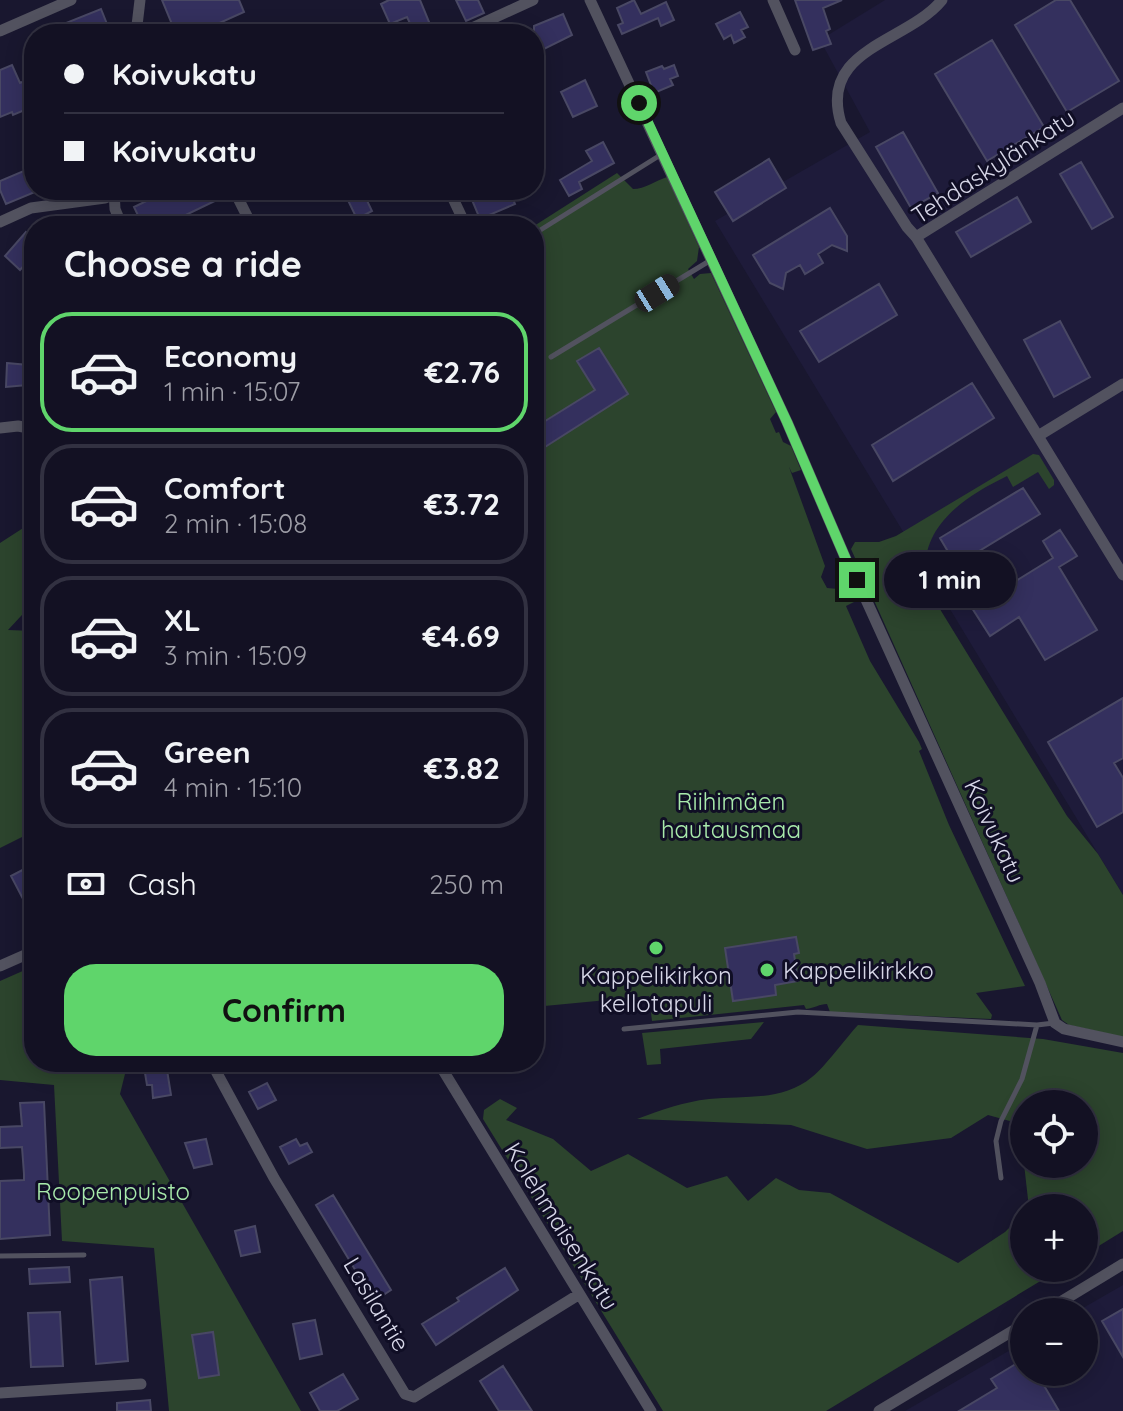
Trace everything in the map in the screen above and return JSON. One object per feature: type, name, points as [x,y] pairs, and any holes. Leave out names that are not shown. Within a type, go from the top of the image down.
[{"type":"street","points":[[0,31],[71,0]]},
{"type":"street","points":[[137,24],[140,0]]},
{"type":"street","points":[[481,24],[533,0]]},
{"type":"street","points":[[590,0],[787,422],[857,580]]},
{"type":"street","points":[[773,0],[795,50]]},
{"type":"street","points":[[916,237],[841,123],[836,108],[839,82],[853,63],[928,14],[942,0]]},
{"type":"street","name":"Tehdaskylänkatu","points":[[1123,108],[916,237],[1123,575]]},
{"type":"street","points":[[0,222],[31,208],[90,200]]},
{"type":"street","points":[[1038,436],[1123,384]]},
{"type":"street","points":[[0,428],[24,427]]},
{"type":"street","name":"Koivukatu","points":[[863,593],[1055,1023]]},
{"type":"street","points":[[0,966],[24,955]]},
{"type":"street","points":[[1055,1023],[1064,1029],[1123,1042]]},
{"type":"street","name":"Lasilantie","points":[[216,1072],[274,1178],[405,1394],[414,1397],[578,1295]]},
{"type":"street","name":"Kolehmaisenkatu","points":[[444,1072],[651,1411]]},
{"type":"street","points":[[1067,1298],[1123,1264]]},
{"type":"street","points":[[879,1411],[1010,1332]]},
{"type":"street","points":[[0,1393],[141,1384]]},
{"type":"lane","points":[[544,228],[663,154]]},
{"type":"lane","points":[[551,357],[712,260]]},
{"type":"lane","points":[[624,1029],[798,1012],[1037,1025],[1055,1023]]},
{"type":"lane","points":[[1001,1178],[996,1141],[1001,1121],[1022,1079],[1037,1025]]},
{"type":"lane","points":[[0,1256],[84,1255]]},
{"type":"shaded area","points":[[885,0],[1123,0],[1123,895],[715,221],[870,132],[820,40]]},
{"type":"shaded area","points":[[1123,1285],[1123,1411],[905,1411],[1010,1350],[1010,1386],[1098,1386],[1098,1299]]},
{"type":"green space","name":"Riihimäen hautausmaa","points":[[617,173],[633,189],[667,177],[699,247],[697,261],[688,269],[694,279],[700,274],[711,273],[776,412],[770,419],[776,433],[779,432],[783,442],[791,446],[801,470],[792,473],[789,467],[825,566],[821,577],[827,588],[838,589],[853,583],[860,599],[846,606],[870,661],[919,742],[922,749],[919,751],[949,825],[1025,986],[976,993],[992,1015],[991,1019],[830,1012],[827,1004],[806,1009],[804,1005],[652,1021],[649,996],[544,1006],[544,220]]},
{"type":"green space","points":[[1033,454],[1039,455],[1054,485],[1049,489],[1038,472],[1013,487],[1007,476],[958,506],[935,533],[928,549],[925,567],[927,588],[1067,816],[1098,854],[1123,895],[1123,1037],[1069,1025],[1062,1020],[851,549],[855,542],[879,542],[896,536]]},
{"type":"green space","points":[[24,527],[24,613],[8,630],[24,631],[24,836],[0,848],[0,543]]},
{"type":"green space","name":"Roopenpuisto","points":[[24,970],[24,1072],[126,1072],[120,1094],[301,1411],[169,1411],[154,1248],[62,1241],[54,1085],[0,1080],[0,981]]},
{"type":"green space","points":[[764,1022],[751,1039],[660,1049],[661,1064],[647,1065],[642,1033]]},
{"type":"green space","points":[[858,1025],[1043,1039],[1123,1053],[1123,1231],[1098,1246],[1098,1194],[1027,1194],[1026,1178],[1098,1178],[1098,1090],[1010,1090],[1010,1121],[988,1115],[951,1138],[867,1149],[791,1125],[637,1119],[699,1100],[776,1094],[800,1085],[829,1060]]},
{"type":"green space","points":[[500,1099],[517,1108],[506,1120],[553,1139],[591,1171],[628,1154],[687,1188],[727,1176],[748,1201],[776,1178],[799,1190],[830,1193],[958,1263],[1010,1227],[1010,1282],[1039,1282],[826,1411],[663,1411],[483,1119],[484,1110]]},
{"type":"building","points":[[162,0],[239,0],[244,12],[217,24],[172,24]]},
{"type":"building","points":[[389,0],[420,0],[430,24],[410,24],[407,17],[390,24],[381,4]]},
{"type":"building","points":[[456,0],[478,0],[484,13],[466,21]]},
{"type":"building","points":[[634,0],[641,14],[666,2],[674,20],[661,26],[658,18],[622,34],[618,25],[623,23],[617,8]]},
{"type":"building","points":[[795,0],[842,0],[823,8],[831,44],[813,50]]},
{"type":"building","points":[[1056,0],[1070,0],[1119,81],[1067,112],[1015,25]]},
{"type":"building","points":[[101,9],[107,24],[66,24]]},
{"type":"building","points":[[740,12],[748,27],[741,30],[745,37],[734,43],[731,35],[724,39],[716,24]]},
{"type":"building","points":[[563,14],[572,35],[544,49],[544,24],[539,24]]},
{"type":"building","points":[[992,40],[1044,127],[987,161],[935,74]]},
{"type":"building","points":[[12,65],[20,83],[24,81],[24,110],[0,117],[0,70]]},
{"type":"building","points":[[674,65],[678,76],[670,79],[673,85],[654,93],[646,72]]},
{"type":"building","points":[[585,80],[597,106],[573,117],[561,92]]},
{"type":"building","points":[[903,132],[938,193],[911,208],[876,147]]},
{"type":"building","points":[[603,142],[614,163],[579,182],[582,189],[569,196],[560,180],[592,161],[586,151]]},
{"type":"building","points":[[769,159],[786,188],[733,221],[715,192]]},
{"type":"building","points":[[1081,162],[1113,217],[1092,229],[1060,174]]},
{"type":"building","points":[[24,171],[24,197],[6,204],[0,181]]},
{"type":"building","points":[[1017,197],[1031,222],[971,257],[956,232]]},
{"type":"building","points":[[148,200],[217,200],[184,216],[138,216],[134,207]]},
{"type":"building","points":[[348,200],[367,200],[372,211],[356,216]]},
{"type":"building","points":[[472,200],[513,200],[515,204],[487,216],[479,216]]},
{"type":"building","points":[[830,208],[847,236],[847,251],[832,245],[818,254],[823,263],[805,274],[800,265],[786,273],[783,289],[770,283],[753,255]]},
{"type":"building","points":[[24,234],[24,265],[20,270],[5,256]]},
{"type":"building","points":[[879,284],[897,315],[819,362],[800,331]]},
{"type":"building","points":[[1060,321],[1090,377],[1054,397],[1024,340]]},
{"type":"building","points":[[599,348],[628,394],[544,448],[544,422],[595,390],[577,361]]},
{"type":"building","points":[[7,363],[24,365],[24,385],[6,387]]},
{"type":"building","points":[[972,383],[994,418],[893,481],[872,445]]},
{"type":"building","points":[[1023,488],[1040,514],[956,565],[940,538]]},
{"type":"building","points":[[1060,530],[1077,556],[1059,567],[1097,630],[1045,660],[1019,617],[990,636],[972,608],[1053,558],[1043,541]]},
{"type":"building","points":[[1123,698],[1123,758],[1114,763],[1123,778],[1123,812],[1097,827],[1048,742]]},
{"type":"building","points":[[24,869],[24,898],[23,899],[11,876]]},
{"type":"building","name":"Kappelikirkko","points":[[796,937],[799,953],[794,954],[798,981],[775,985],[776,995],[733,1001],[725,948]]},
{"type":"building","points":[[167,1072],[171,1095],[153,1098],[152,1085],[147,1085],[145,1073]]},
{"type":"building","points":[[267,1083],[276,1100],[258,1109],[249,1092]]},
{"type":"building","points":[[44,1102],[50,1235],[0,1239],[0,1181],[24,1180],[24,1174],[22,1147],[0,1148],[0,1127],[22,1126],[20,1103]]},
{"type":"building","points":[[206,1139],[212,1164],[194,1168],[185,1143]]},
{"type":"building","points":[[296,1139],[300,1146],[307,1143],[312,1152],[289,1164],[280,1147]]},
{"type":"building","points":[[333,1195],[391,1290],[374,1301],[316,1205]]},
{"type":"building","points":[[255,1226],[260,1252],[241,1256],[235,1231]]},
{"type":"building","points":[[69,1267],[70,1282],[30,1284],[29,1269]]},
{"type":"building","points":[[505,1268],[518,1290],[436,1345],[422,1324]]},
{"type":"building","points":[[122,1277],[128,1361],[96,1364],[90,1280]]},
{"type":"building","points":[[1123,1309],[1123,1357],[1102,1321]]},
{"type":"building","points":[[60,1312],[63,1366],[31,1367],[28,1313]]},
{"type":"building","points":[[315,1320],[322,1354],[300,1359],[293,1324]]},
{"type":"building","points":[[213,1332],[219,1375],[199,1378],[192,1335]]},
{"type":"building","points":[[503,1366],[532,1411],[499,1411],[480,1381]]},
{"type":"building","points":[[1010,1367],[1010,1386],[1044,1386],[1059,1411],[959,1411],[997,1388],[991,1379]]},
{"type":"building","points":[[343,1374],[358,1399],[337,1411],[320,1411],[310,1393]]},
{"type":"building","points":[[150,1400],[151,1411],[117,1411],[117,1403]]},
{"type":"place","name":"Kappelikirkon kellotapuli","points":[[656,948]]},
{"type":"place","name":"Kappelikirkko","points":[[767,970]]},
{"type":"route","points":[[639,103],[857,580]]}]
